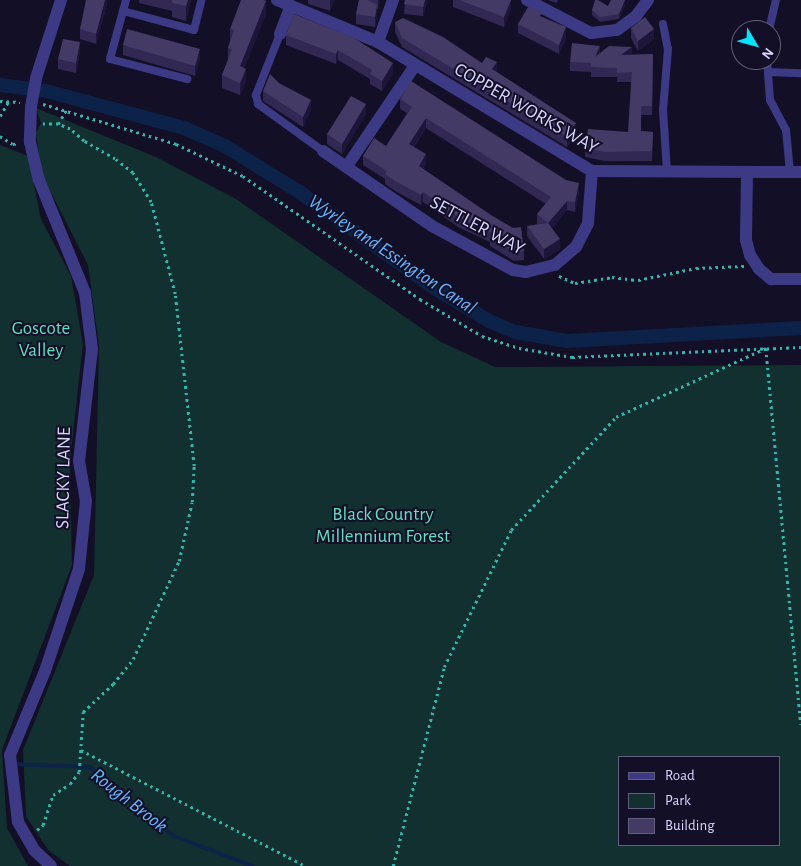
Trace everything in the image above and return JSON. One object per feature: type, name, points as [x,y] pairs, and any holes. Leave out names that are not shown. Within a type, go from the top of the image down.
[{"type":"street","name":"SLACKY LANE","points":[[51,866],[34,850],[18,822],[10,755],[45,671],[79,570],[86,500],[79,461],[92,349],[85,293],[47,203],[30,136],[36,78],[62,0]]},
{"type":"street","name":"COPPER WORKS WAY","points":[[277,0],[378,42],[414,67],[592,171],[795,172]]},
{"type":"street","points":[[378,42],[393,0]]},
{"type":"street","points":[[528,0],[591,32],[617,30],[636,16],[648,0]]},
{"type":"street","points":[[280,34],[292,6]]},
{"type":"street","points":[[348,166],[414,67]]},
{"type":"street","name":"SETTLER WAY","points":[[323,151],[348,166],[432,226],[514,270],[538,270],[555,264],[576,247],[588,223],[592,171]]},
{"type":"street","points":[[747,173],[746,240],[754,261],[771,279],[801,279]]},
{"type":"lane","points":[[126,0],[110,59],[187,79]]},
{"type":"lane","points":[[123,11],[194,30],[201,0]]},
{"type":"lane","points":[[771,20],[776,0]]},
{"type":"lane","points":[[663,24],[668,49],[663,110],[667,172]]},
{"type":"lane","points":[[280,34],[256,95],[258,104],[323,151]]},
{"type":"lane","points":[[795,172],[786,130],[770,100],[768,72],[801,73]]},
{"type":"path","points":[[0,101],[67,110],[176,144],[243,176],[420,299],[482,336],[500,342],[549,356],[572,357],[801,347]]},
{"type":"path","points":[[0,116],[8,102]]},
{"type":"path","points":[[58,124],[67,110]]},
{"type":"path","points":[[0,136],[13,144],[30,136],[41,124],[58,124],[133,173],[151,202],[175,294],[194,466],[192,502],[179,561],[133,659],[114,684],[83,712],[79,772],[70,784],[53,795],[43,825],[37,828],[34,850]]},
{"type":"path","points":[[555,264],[560,277],[575,283],[612,277],[649,279],[696,268],[740,269],[754,261]]},
{"type":"path","points":[[766,348],[801,724]]},
{"type":"path","points":[[393,866],[444,666],[511,530],[616,417],[766,348]]},
{"type":"path","points":[[80,749],[306,866]]},
{"type":"green space","name":"Goscote Valley","points":[[36,108],[156,157],[236,199],[441,342],[495,367],[801,365],[801,866],[70,866],[48,850],[26,816],[23,750],[94,575],[99,346],[88,265],[42,175],[36,133],[41,123]]},
{"type":"green space","name":"Goscote Valley","points":[[0,145],[28,156],[41,219],[71,276],[83,344],[70,461],[72,565],[2,750],[7,828],[28,866],[0,866]]},
{"type":"building","points":[[86,0],[105,0],[96,34],[80,29]]},
{"type":"building","points":[[172,0],[188,0],[186,6],[172,3]]},
{"type":"building","points":[[241,0],[266,1],[240,66],[246,69],[240,83],[222,75],[232,49],[228,48],[234,30],[230,29]]},
{"type":"building","points":[[359,0],[367,0],[377,5],[375,17],[356,14]]},
{"type":"building","points":[[405,0],[425,0],[423,7],[404,4]]},
{"type":"building","points":[[459,0],[511,0],[504,17]]},
{"type":"building","points":[[595,0],[608,6],[611,0],[625,0],[619,14],[600,17],[592,10]]},
{"type":"building","points":[[528,7],[542,12],[540,16],[566,27],[559,45],[518,24]]},
{"type":"building","points":[[294,14],[354,38],[393,63],[382,81],[370,74],[372,70],[338,50],[336,54],[286,35]]},
{"type":"building","points":[[645,17],[654,29],[638,41],[631,28]]},
{"type":"building","points":[[403,18],[443,37],[482,63],[486,57],[497,62],[492,69],[576,123],[567,137],[402,38],[395,22]]},
{"type":"building","points":[[127,29],[200,49],[195,66],[123,45]]},
{"type":"building","points":[[63,39],[80,42],[76,63],[58,59]]},
{"type":"building","points":[[572,43],[600,46],[595,57],[609,46],[632,47],[621,55],[653,54],[652,106],[641,106],[641,131],[653,132],[652,151],[605,152],[585,148],[588,129],[628,132],[632,72],[617,73],[617,68],[591,67],[591,63],[570,62]]},
{"type":"building","points":[[270,74],[279,83],[311,100],[303,117],[263,91]]},
{"type":"building","points":[[411,81],[566,180],[579,183],[575,202],[567,201],[548,223],[537,214],[551,197],[426,118],[409,144],[426,154],[419,166],[491,215],[513,228],[521,227],[524,251],[514,252],[490,237],[492,233],[458,217],[423,192],[421,195],[395,181],[385,174],[387,171],[363,156],[374,138],[386,146],[412,107],[400,99]]},
{"type":"building","points":[[351,96],[366,104],[342,144],[327,134]]},
{"type":"building","points":[[548,223],[560,239],[544,249],[527,226]]},
{"type":"waterway","name":"Wyrley and Essington Canal","points":[[0,85],[46,91],[184,128],[225,146],[298,191],[433,287],[489,321],[515,332],[567,341],[801,328]]},
{"type":"waterway","name":"Rough Brook","points":[[14,764],[90,767],[174,836],[252,866]]},
{"type":"park label","name":"Black Country Millennium Forest","points":[[383,526]]}]
